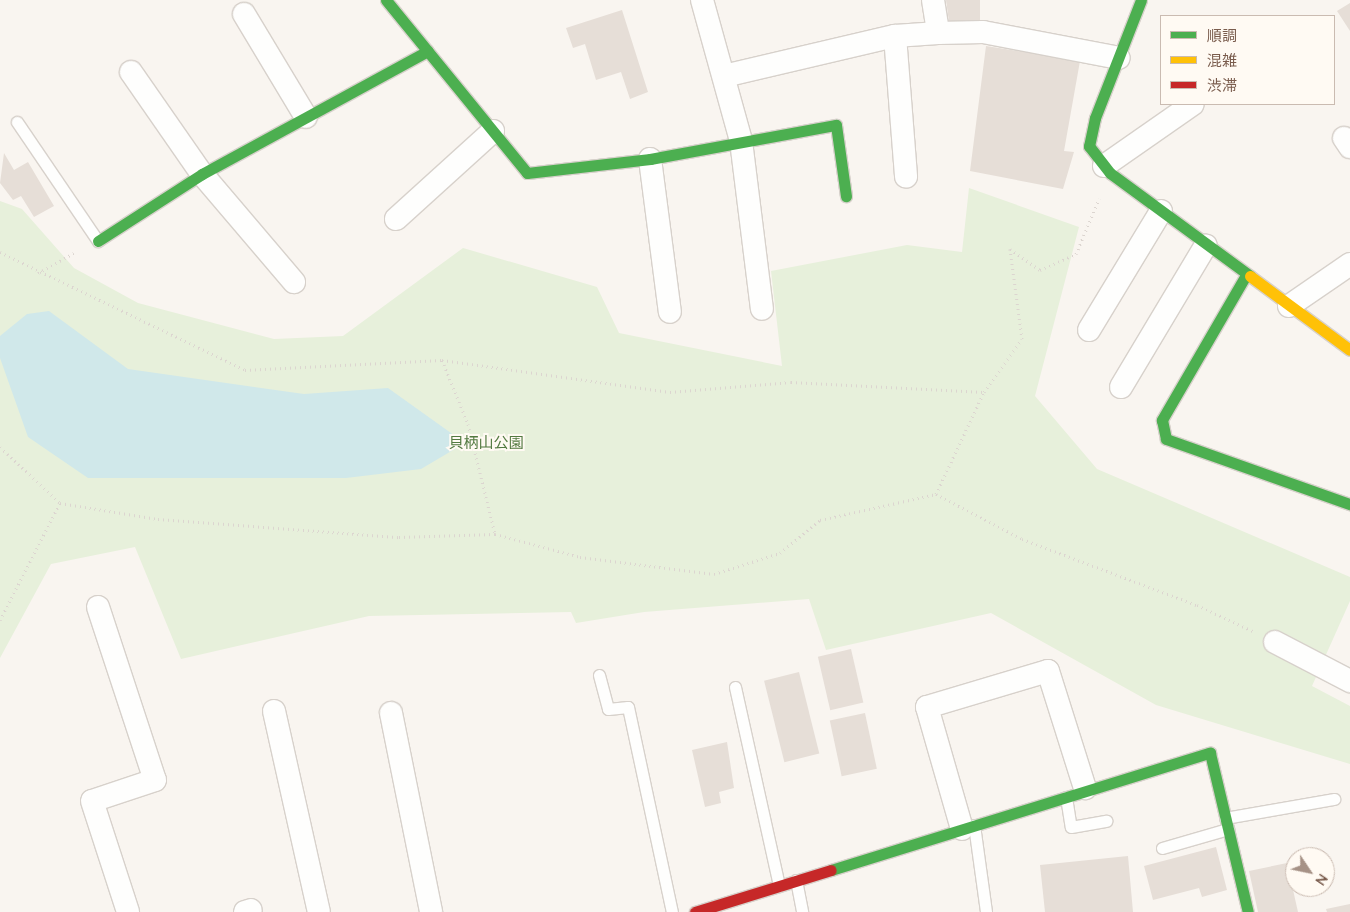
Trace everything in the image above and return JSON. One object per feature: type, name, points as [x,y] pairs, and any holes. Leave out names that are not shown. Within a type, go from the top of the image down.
[{"type":"street","points":[[386,0],[527,173],[650,159],[740,141],[836,125],[846,196]]},
{"type":"street","points":[[702,0],[740,141],[762,309]]},
{"type":"street","points":[[933,0],[938,33]]},
{"type":"street","points":[[1141,0],[1095,118],[1089,146],[1107,170],[1246,275],[1350,350]]},
{"type":"street","points":[[244,14],[306,118]]},
{"type":"street","points":[[724,76],[895,36],[938,33],[983,32],[1119,58]]},
{"type":"street","points":[[895,36],[906,177]]},
{"type":"street","points":[[98,240],[202,174],[428,51]]},
{"type":"street","points":[[131,72],[202,174],[294,282]]},
{"type":"street","points":[[1107,170],[1192,105]]},
{"type":"street","points":[[396,219],[493,131]]},
{"type":"street","points":[[650,159],[670,312]]},
{"type":"street","points":[[1089,330],[1161,211]]},
{"type":"street","points":[[1121,387],[1206,245]]},
{"type":"street","points":[[1289,306],[1350,264]]},
{"type":"street","points":[[1246,275],[1162,420],[1166,439],[1350,504]]},
{"type":"street","points":[[98,607],[155,780],[92,801],[128,912]]},
{"type":"street","points":[[1275,642],[1350,681]]},
{"type":"street","points":[[968,827],[926,707],[1048,671],[1075,792]]},
{"type":"street","points":[[274,711],[319,912]]},
{"type":"street","points":[[391,714],[431,912]]},
{"type":"street","points":[[695,912],[1075,792],[1210,753],[1248,912]]},
{"type":"lane","points":[[17,122],[98,240]]},
{"type":"lane","points":[[599,675],[608,710],[628,707],[672,912]]},
{"type":"lane","points":[[735,687],[779,886]]},
{"type":"lane","points":[[1075,792],[1071,827],[1106,821]]},
{"type":"lane","points":[[1162,848],[1226,824],[1334,799]]},
{"type":"lane","points":[[968,827],[986,912]]},
{"type":"lane","points":[[796,880],[802,912]]},
{"type":"path","points":[[936,494],[984,392],[1022,339],[1010,249],[1040,270],[1076,254],[1107,170]]},
{"type":"path","points":[[38,274],[98,240]]},
{"type":"path","points":[[0,252],[38,274],[245,370],[442,360],[670,392],[791,382],[984,392]]},
{"type":"path","points":[[442,360],[468,424],[495,534]]},
{"type":"path","points":[[0,447],[60,503],[158,519],[380,536],[495,534],[580,557],[714,574],[780,553],[820,520],[936,494],[1022,539],[1197,605],[1275,642]]},
{"type":"path","points":[[0,620],[60,503]]},
{"type":"green space","name":"貝柄山公園","points":[[969,188],[1079,227],[1035,396],[1097,469],[1350,577],[1350,601],[1312,686],[1350,706],[1350,764],[1156,705],[991,613],[826,650],[809,599],[644,612],[576,623],[571,612],[369,616],[181,659],[135,547],[51,564],[0,658],[0,201],[22,209],[74,268],[138,303],[274,339],[343,336],[463,248],[597,287],[619,333],[782,366],[771,271],[907,245],[962,252]]},
{"type":"water","points":[[49,311],[128,369],[304,394],[388,388],[465,443],[421,469],[346,478],[88,478],[28,437],[0,358],[0,336],[27,314]]},
{"type":"building","points":[[946,0],[980,0],[980,24],[950,29]]},
{"type":"building","points":[[1350,3],[1350,31],[1337,11]]},
{"type":"building","points":[[622,10],[648,92],[630,99],[621,72],[596,80],[585,44],[573,48],[566,28]]},
{"type":"building","points":[[986,46],[1080,61],[1064,151],[1074,152],[1063,189],[970,171]]},
{"type":"building","points":[[4,153],[14,170],[28,162],[54,206],[34,217],[21,196],[13,200],[0,183]]},
{"type":"building","points":[[851,649],[863,703],[830,710],[818,657]]},
{"type":"building","points":[[799,672],[819,754],[784,762],[764,681]]},
{"type":"building","points":[[865,713],[877,769],[842,776],[830,720]]},
{"type":"building","points":[[727,742],[734,788],[719,792],[721,803],[705,807],[692,750]]},
{"type":"building","points":[[1216,847],[1227,890],[1202,897],[1199,888],[1153,900],[1144,866]]},
{"type":"building","points":[[1128,856],[1133,912],[1045,912],[1040,865]]},
{"type":"building","points":[[1285,863],[1285,897],[1295,897],[1298,912],[1258,912],[1249,871]]},
{"type":"building","points":[[1350,904],[1350,912],[1327,912],[1326,909]]},
{"type":"traffic: fast","points":[[386,0],[527,173],[650,159],[836,125],[846,196]]},
{"type":"traffic: fast","points":[[1141,0],[1095,118],[1089,146],[1110,173],[1250,276]]},
{"type":"traffic: fast","points":[[98,241],[202,174],[428,51]]},
{"type":"traffic: fast","points":[[1246,275],[1162,420],[1166,439],[1350,504]]},
{"type":"traffic: fast","points":[[831,870],[1210,753],[1248,912]]},
{"type":"traffic: slow","points":[[1250,276],[1350,350]]},
{"type":"traffic: jam","points":[[695,912],[831,870]]}]
